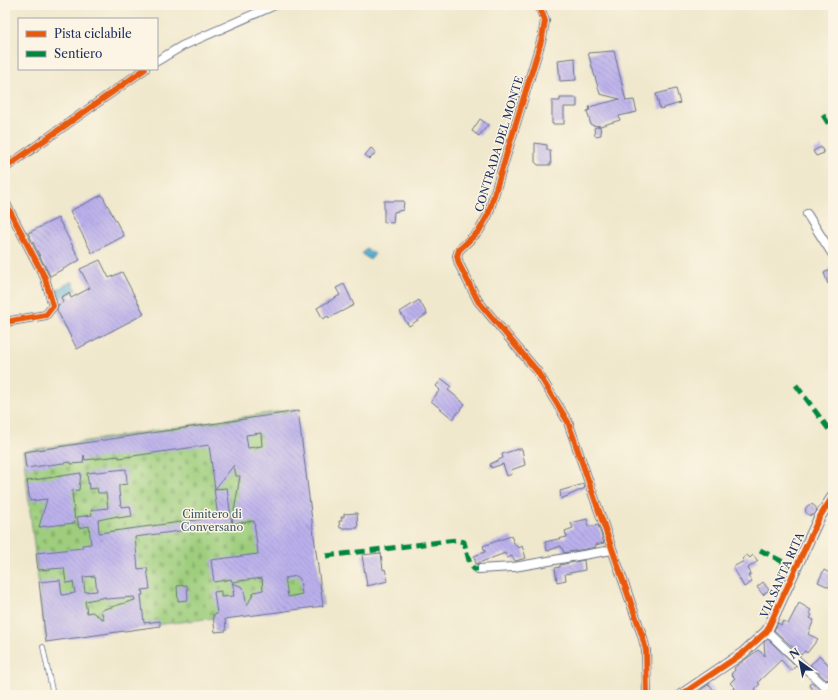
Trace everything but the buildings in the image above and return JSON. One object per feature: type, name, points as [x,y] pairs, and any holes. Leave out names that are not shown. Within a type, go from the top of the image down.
[{"type":"street","points":[[158,60],[182,46],[275,5]]},
{"type":"street","name":"CONTRADA DEL MONTE","points":[[539,5],[545,21],[542,38],[488,215],[479,231],[459,250],[457,256],[465,278],[478,300],[538,371],[564,415],[576,443],[612,550]]},
{"type":"street","points":[[5,168],[144,70]]},
{"type":"street","points":[[5,202],[45,278],[53,306],[46,315],[5,322]]},
{"type":"street","points":[[806,214],[833,255]]},
{"type":"street","name":"VIA SANTA RITA","points":[[681,695],[743,653],[767,631],[816,525],[833,496]]},
{"type":"street","points":[[478,569],[514,567],[612,550],[646,650],[647,695]]},
{"type":"street","points":[[767,631],[824,686],[833,684]]},
{"type":"lane","points":[[43,647],[53,695]]},
{"type":"green space","name":"Cimitero di Conversano","points":[[295,409],[323,605],[45,638],[23,451]]},
{"type":"water","points":[[366,249],[375,254],[370,260],[362,254]]},
{"type":"water","points":[[72,281],[77,290],[56,300],[52,292]]},
{"type":"marked path","points":[[823,115],[833,131]]},
{"type":"marked path","points":[[796,385],[833,435]]},
{"type":"marked path","points":[[326,556],[456,540],[464,542],[470,564],[474,569],[478,569]]},
{"type":"marked path","points":[[760,550],[795,568]]},
{"type":"cycle path","points":[[539,5],[545,21],[542,38],[488,215],[479,231],[459,250],[457,256],[459,264],[478,301],[537,371],[568,422],[642,635],[646,650],[647,695]]},
{"type":"cycle path","points":[[5,168],[144,70]]},
{"type":"cycle path","points":[[5,202],[45,278],[53,306],[46,315],[5,322]]},
{"type":"cycle path","points":[[681,695],[743,653],[767,631],[819,518],[833,496]]}]
